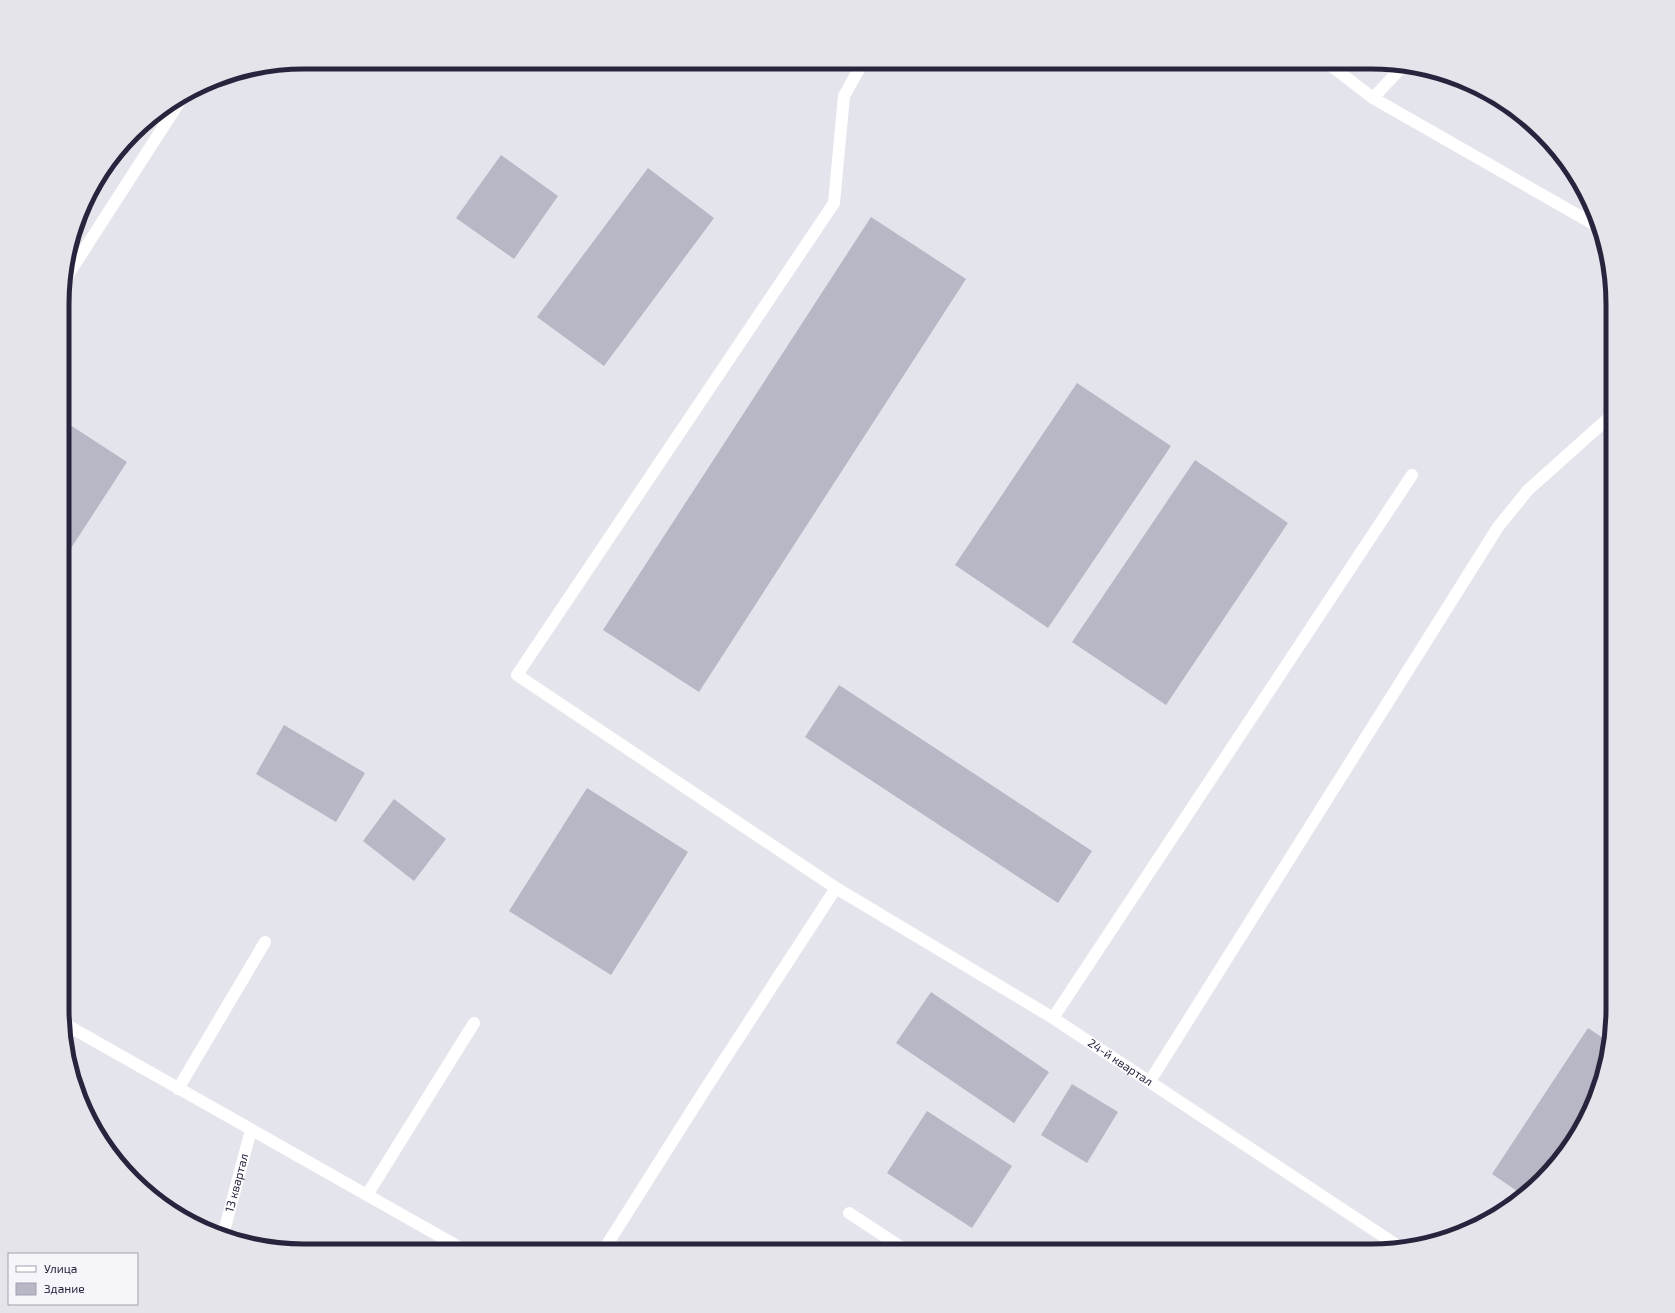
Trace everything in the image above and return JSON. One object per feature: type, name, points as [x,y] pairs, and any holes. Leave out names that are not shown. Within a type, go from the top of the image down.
[{"type":"street","name":"24-й квартал","points":[[859,69],[844,96],[834,203],[517,675],[836,888],[1053,1018],[1393,1243]]},
{"type":"street","points":[[1335,69],[1373,98],[1592,223]]},
{"type":"street","points":[[1373,98],[1399,71]]},
{"type":"street","points":[[72,269],[176,107]]},
{"type":"street","points":[[1150,1081],[1498,527],[1528,490],[1606,420]]},
{"type":"street","points":[[1053,1018],[1412,475]]},
{"type":"street","points":[[607,1244],[706,1088],[836,888]]},
{"type":"street","points":[[178,1089],[265,942]]},
{"type":"street","points":[[367,1195],[474,1023]]},
{"type":"street","points":[[70,1028],[454,1244]]},
{"type":"street","name":"13 квартал","points":[[224,1230],[251,1130]]},
{"type":"street","points":[[849,1212],[897,1244]]},
{"type":"building","points":[[501,155],[558,196],[514,259],[456,218]]},
{"type":"building","points":[[648,168],[714,218],[604,366],[537,317]]},
{"type":"building","points":[[871,217],[966,279],[699,692],[603,630]]},
{"type":"building","points":[[1077,383],[1171,446],[1048,628],[955,565]]},
{"type":"building","points":[[69,424],[127,462],[69,551]]},
{"type":"building","points":[[1195,460],[1288,523],[1166,705],[1072,642]]},
{"type":"building","points":[[839,685],[1092,851],[1058,903],[805,737]]},
{"type":"building","points":[[284,725],[365,773],[336,822],[256,774]]},
{"type":"building","points":[[587,788],[688,852],[611,975],[509,911]]},
{"type":"building","points":[[394,799],[446,839],[414,881],[363,841]]},
{"type":"building","points":[[931,992],[1049,1072],[1014,1123],[896,1043]]},
{"type":"building","points":[[1588,1028],[1604,1039],[1594,1085],[1582,1113],[1566,1140],[1548,1164],[1518,1192],[1492,1174]]},
{"type":"building","points":[[1072,1084],[1118,1112],[1087,1163],[1041,1135]]},
{"type":"building","points":[[927,1111],[1012,1166],[972,1228],[887,1173]]}]
